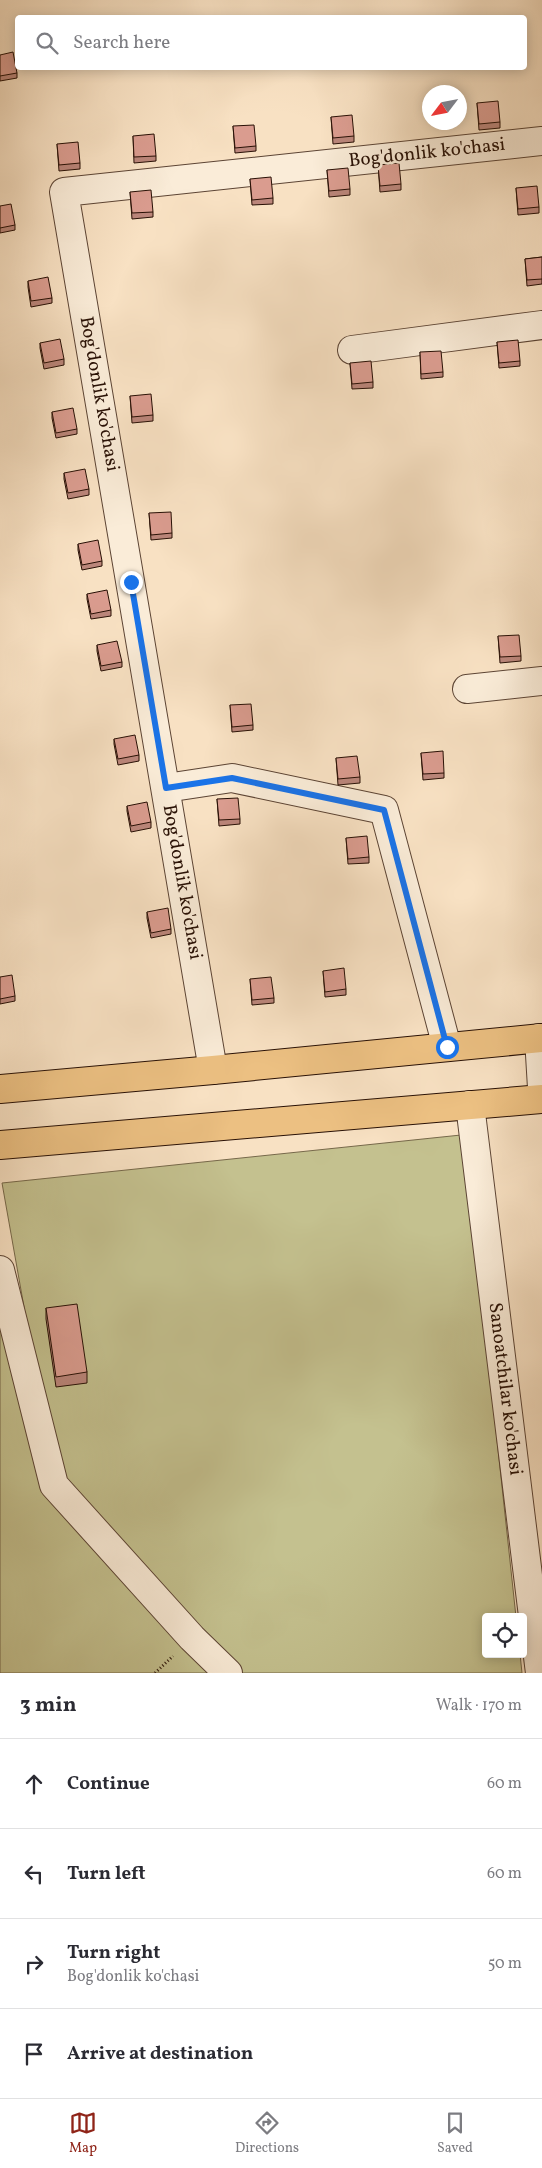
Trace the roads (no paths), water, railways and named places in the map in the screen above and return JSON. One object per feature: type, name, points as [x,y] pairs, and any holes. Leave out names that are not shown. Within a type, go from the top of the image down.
[{"type":"main road","points":[[0,1089],[540,1038]]},
{"type":"main road","points":[[0,1145],[542,1099]]},
{"type":"street","name":"Bog'donlik ko'chasi","points":[[213,1070],[64,192],[542,141]]},
{"type":"street","points":[[352,350],[542,325]]},
{"type":"street","points":[[467,689],[542,681]]},
{"type":"street","points":[[166,788],[232,778],[384,810],[447,1047]]},
{"type":"street","points":[[540,1038],[542,1088]]},
{"type":"street","name":"Sanoatchilar ko'chasi","points":[[470,1105],[540,1673]]},
{"type":"street","points":[[0,1270],[54,1485],[192,1638],[228,1673]]}]
